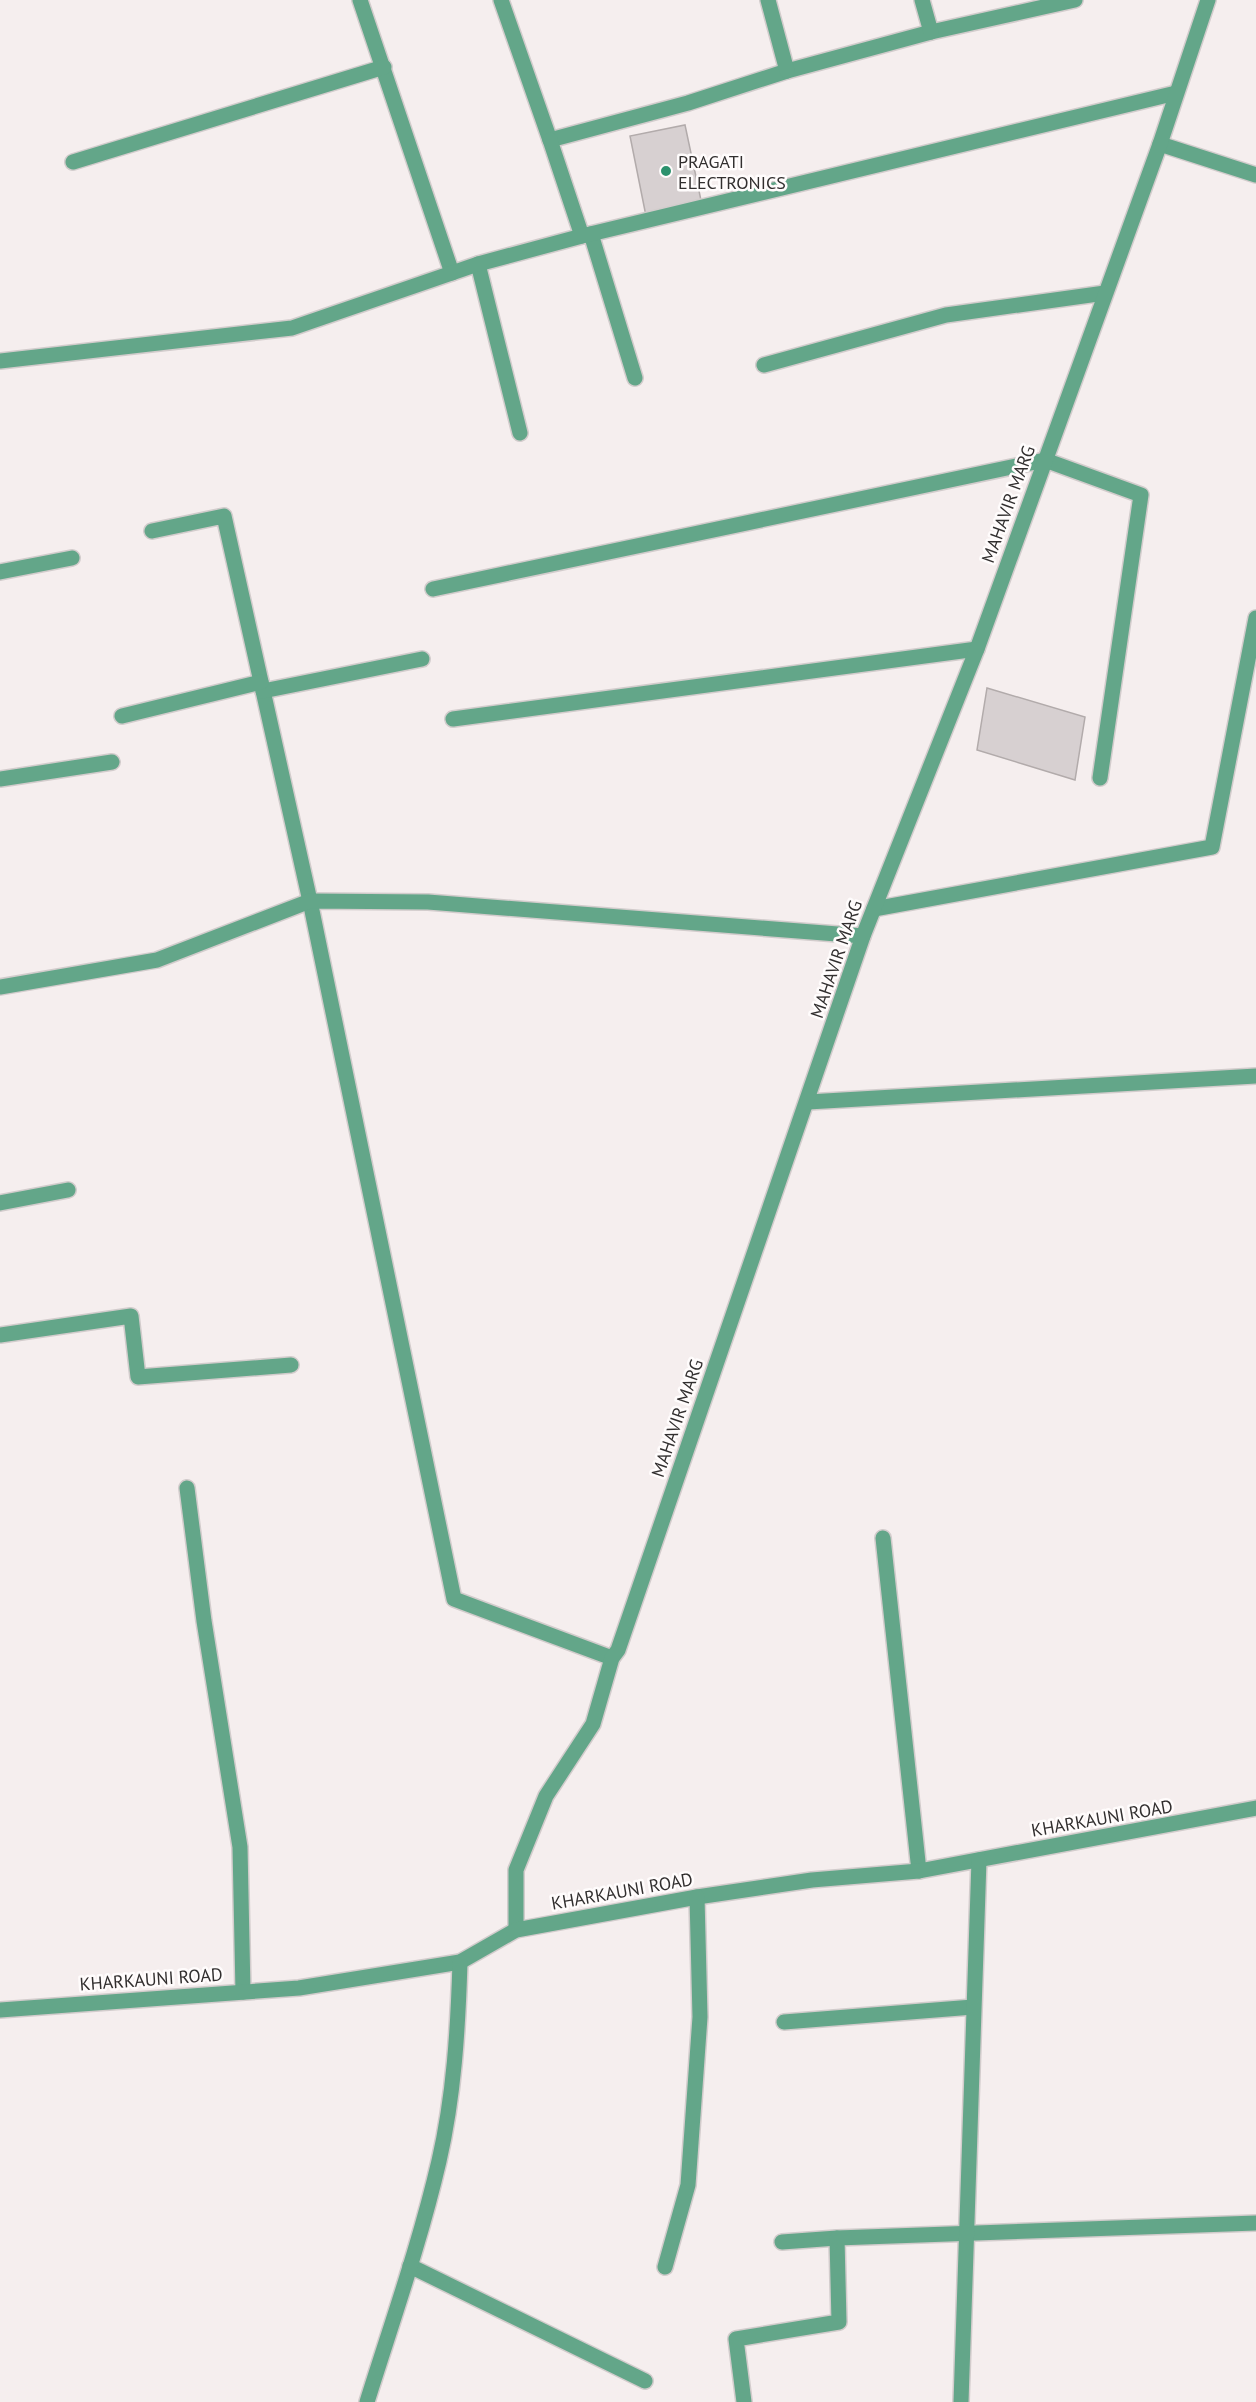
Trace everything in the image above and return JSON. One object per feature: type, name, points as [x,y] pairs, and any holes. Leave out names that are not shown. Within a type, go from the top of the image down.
[{"type":"street","points":[[360,0],[452,273]]},
{"type":"street","points":[[501,0],[635,378]]},
{"type":"street","points":[[768,0],[787,71]]},
{"type":"street","points":[[922,0],[931,32]]},
{"type":"street","points":[[550,140],[688,103],[787,71],[931,32],[1073,0]]},
{"type":"street","name":"MAHAVIR MARG","points":[[516,1930],[516,1870],[546,1796],[593,1724],[612,1659],[618,1650],[863,936],[977,650],[1160,144],[1208,0]]},
{"type":"street","points":[[73,162],[384,67]]},
{"type":"street","points":[[0,361],[292,328],[478,264],[586,235],[1176,93]]},
{"type":"street","points":[[1160,144],[1256,176]]},
{"type":"street","points":[[478,264],[520,434]]},
{"type":"street","points":[[764,365],[946,315],[1105,292]]},
{"type":"street","points":[[433,589],[1045,460],[1141,495],[1100,778]]},
{"type":"street","points":[[152,531],[224,516],[310,901],[454,1599],[612,1659]]},
{"type":"street","points":[[0,572],[72,558]]},
{"type":"street","points":[[874,909],[1212,847],[1256,618]]},
{"type":"street","points":[[453,719],[977,650]]},
{"type":"street","points":[[122,716],[262,687],[422,659]]},
{"type":"street","points":[[0,779],[111,762]]},
{"type":"street","points":[[0,987],[157,960],[310,901],[429,902],[863,936]]},
{"type":"street","points":[[807,1102],[1256,1076]]},
{"type":"street","points":[[0,1203],[68,1190]]},
{"type":"street","points":[[0,1335],[131,1316],[138,1377],[291,1365]]},
{"type":"street","points":[[187,1488],[204,1621],[240,1847],[243,1992]]},
{"type":"street","points":[[883,1538],[919,1871]]},
{"type":"street","name":"KHARKAUNI ROAD","points":[[0,2010],[299,1988],[460,1962],[516,1930],[697,1897],[812,1880],[919,1871],[1256,1808]]},
{"type":"street","points":[[961,2402],[979,1860]]},
{"type":"street","points":[[665,2267],[688,2186],[700,2017],[697,1897]]},
{"type":"street","points":[[367,2402],[410,2266],[439,2160],[457,2055],[460,1962]]},
{"type":"street","points":[[784,2022],[973,2007]]},
{"type":"street","points":[[782,2242],[1256,2223]]},
{"type":"street","points":[[744,2402],[736,2339],[839,2322],[837,2238]]},
{"type":"street","points":[[410,2266],[645,2381]]},
{"type":"building","name":"PRAGATI ELECTRONICS","points":[[685,125],[702,205],[646,216],[630,136]]},
{"type":"building","points":[[987,688],[1085,717],[1075,780],[977,750]]},
{"type":"place","name":"PRAGATI ELECTRONICS","points":[[666,171]]}]
